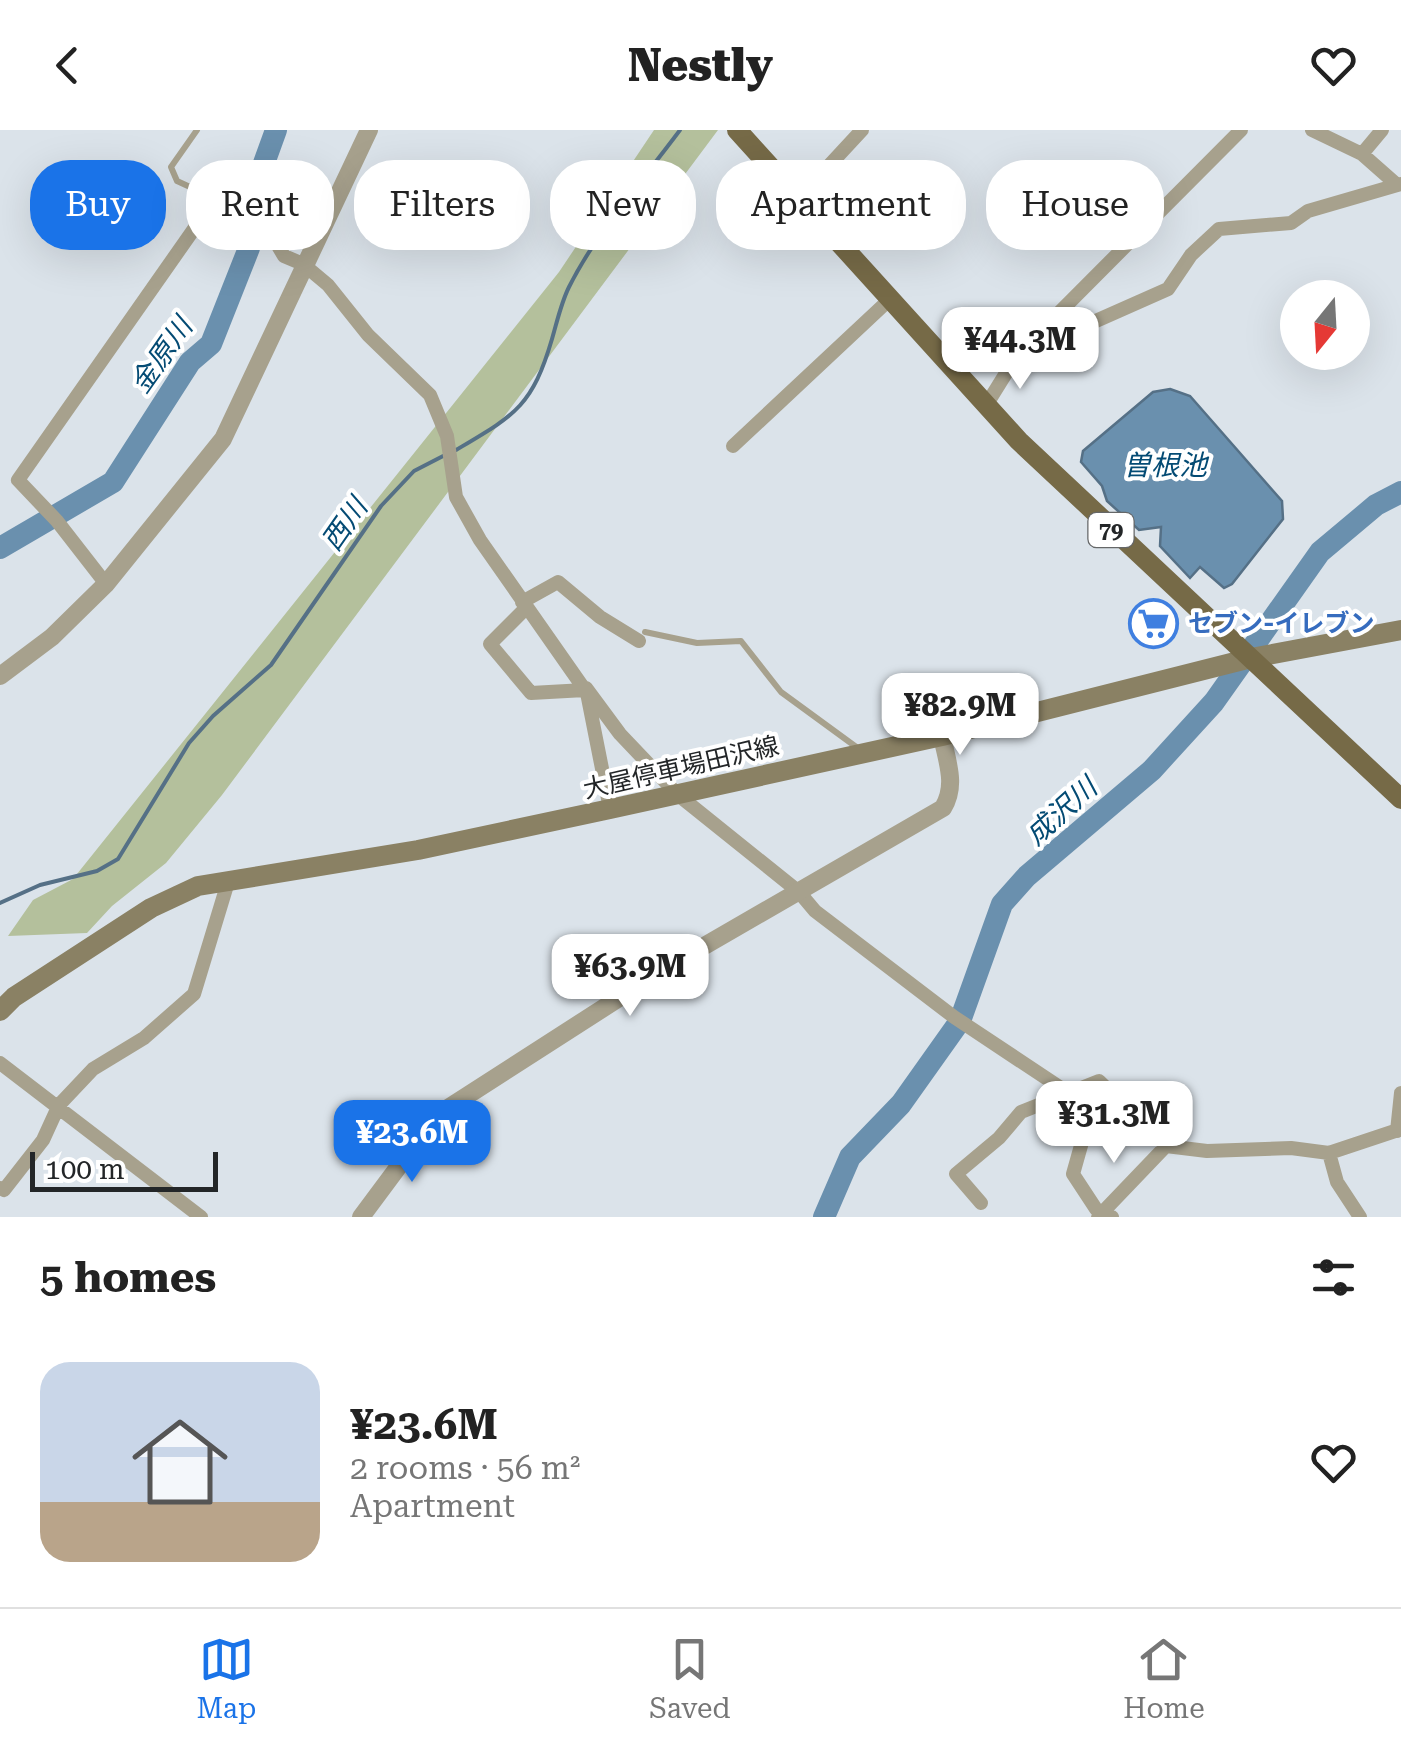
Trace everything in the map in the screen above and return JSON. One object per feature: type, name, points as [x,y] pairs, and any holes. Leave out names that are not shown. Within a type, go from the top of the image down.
[{"type":"main road","name":"79","points":[[738,130],[765,160]]},
{"type":"main road","name":"79","points":[[845,250],[986,407],[1240,657],[1401,799]]},
{"type":"main road","name":"大屋停車場田沢線","points":[[0,1011],[151,908],[198,886],[418,850],[942,736],[1240,657],[1401,630]]},
{"type":"street","points":[[0,676],[52,637],[106,584],[224,440],[303,264],[369,130]]},
{"type":"street","points":[[834,160],[862,130]]},
{"type":"street","points":[[986,407],[1018,354],[1241,130]]},
{"type":"street","points":[[1312,130],[1362,154],[1398,184]]},
{"type":"street","points":[[1362,154],[1382,130]]},
{"type":"street","points":[[1018,354],[1052,354],[1089,324],[1168,289],[1192,254],[1219,229],[1292,223],[1308,212],[1398,184]]},
{"type":"street","points":[[106,584],[57,520],[18,480],[186,240]]},
{"type":"street","points":[[280,250],[328,285],[368,335],[430,396],[446,436],[456,497],[524,605],[585,689],[620,734],[676,794],[800,892],[815,911],[954,1017],[1067,1092],[1082,1142],[1073,1174],[1104,1215],[1166,1146]]},
{"type":"street","points":[[733,446],[889,300]]},
{"type":"street","points":[[585,689],[531,693],[490,644],[524,605],[558,582],[600,618],[642,637]]},
{"type":"street","points":[[585,689],[610,809]]},
{"type":"street","points":[[361,1217],[428,1127],[448,1108],[661,971],[942,808],[951,794],[942,736]]},
{"type":"street","points":[[0,1188],[4,1190],[44,1140],[59,1105],[93,1068],[144,1038],[194,994],[228,882]]},
{"type":"street","points":[[0,1063],[201,1217]]},
{"type":"street","points":[[981,1203],[956,1174],[999,1138],[1021,1112],[1099,1080],[1166,1146],[1206,1151],[1291,1148],[1329,1153],[1399,1130],[1401,1093]]},
{"type":"street","points":[[1329,1153],[1337,1182],[1360,1217]]},
{"type":"lane","points":[[186,185],[177,181],[171,166],[198,130]]},
{"type":"lane","points":[[642,637],[741,641],[781,692],[864,752]]},
{"type":"green space","points":[[654,130],[718,130],[696,160],[634,160]]},
{"type":"green space","points":[[574,250],[628,250],[222,795],[166,863],[112,906],[87,933],[8,936],[33,900],[73,879]]},
{"type":"water","name":"曽根池","points":[[1170,389],[1190,396],[1282,501],[1283,519],[1232,584],[1224,588],[1200,567],[1190,578],[1160,546],[1161,527],[1139,530],[1107,501],[1102,486],[1081,462],[1083,451],[1153,392]]},
{"type":"waterway","name":"金原川","points":[[0,548],[113,482],[190,362],[211,344],[249,248],[255,188],[276,130]]},
{"type":"waterway","name":"西川","points":[[456,450],[507,417],[528,395],[545,362],[566,293],[580,266],[680,130]]},
{"type":"waterway","name":"西川","points":[[0,903],[40,885],[97,871],[118,859],[189,743],[213,716],[271,665],[381,506],[414,471],[447,454]]},
{"type":"waterway","name":"成沢川","points":[[824,1217],[850,1157],[901,1104],[960,1021],[1002,904],[1027,876],[1152,770],[1214,702],[1320,552],[1376,505],[1401,492]]},
{"type":"place","name":"セブン-イレブン","points":[[1153,623]]}]
